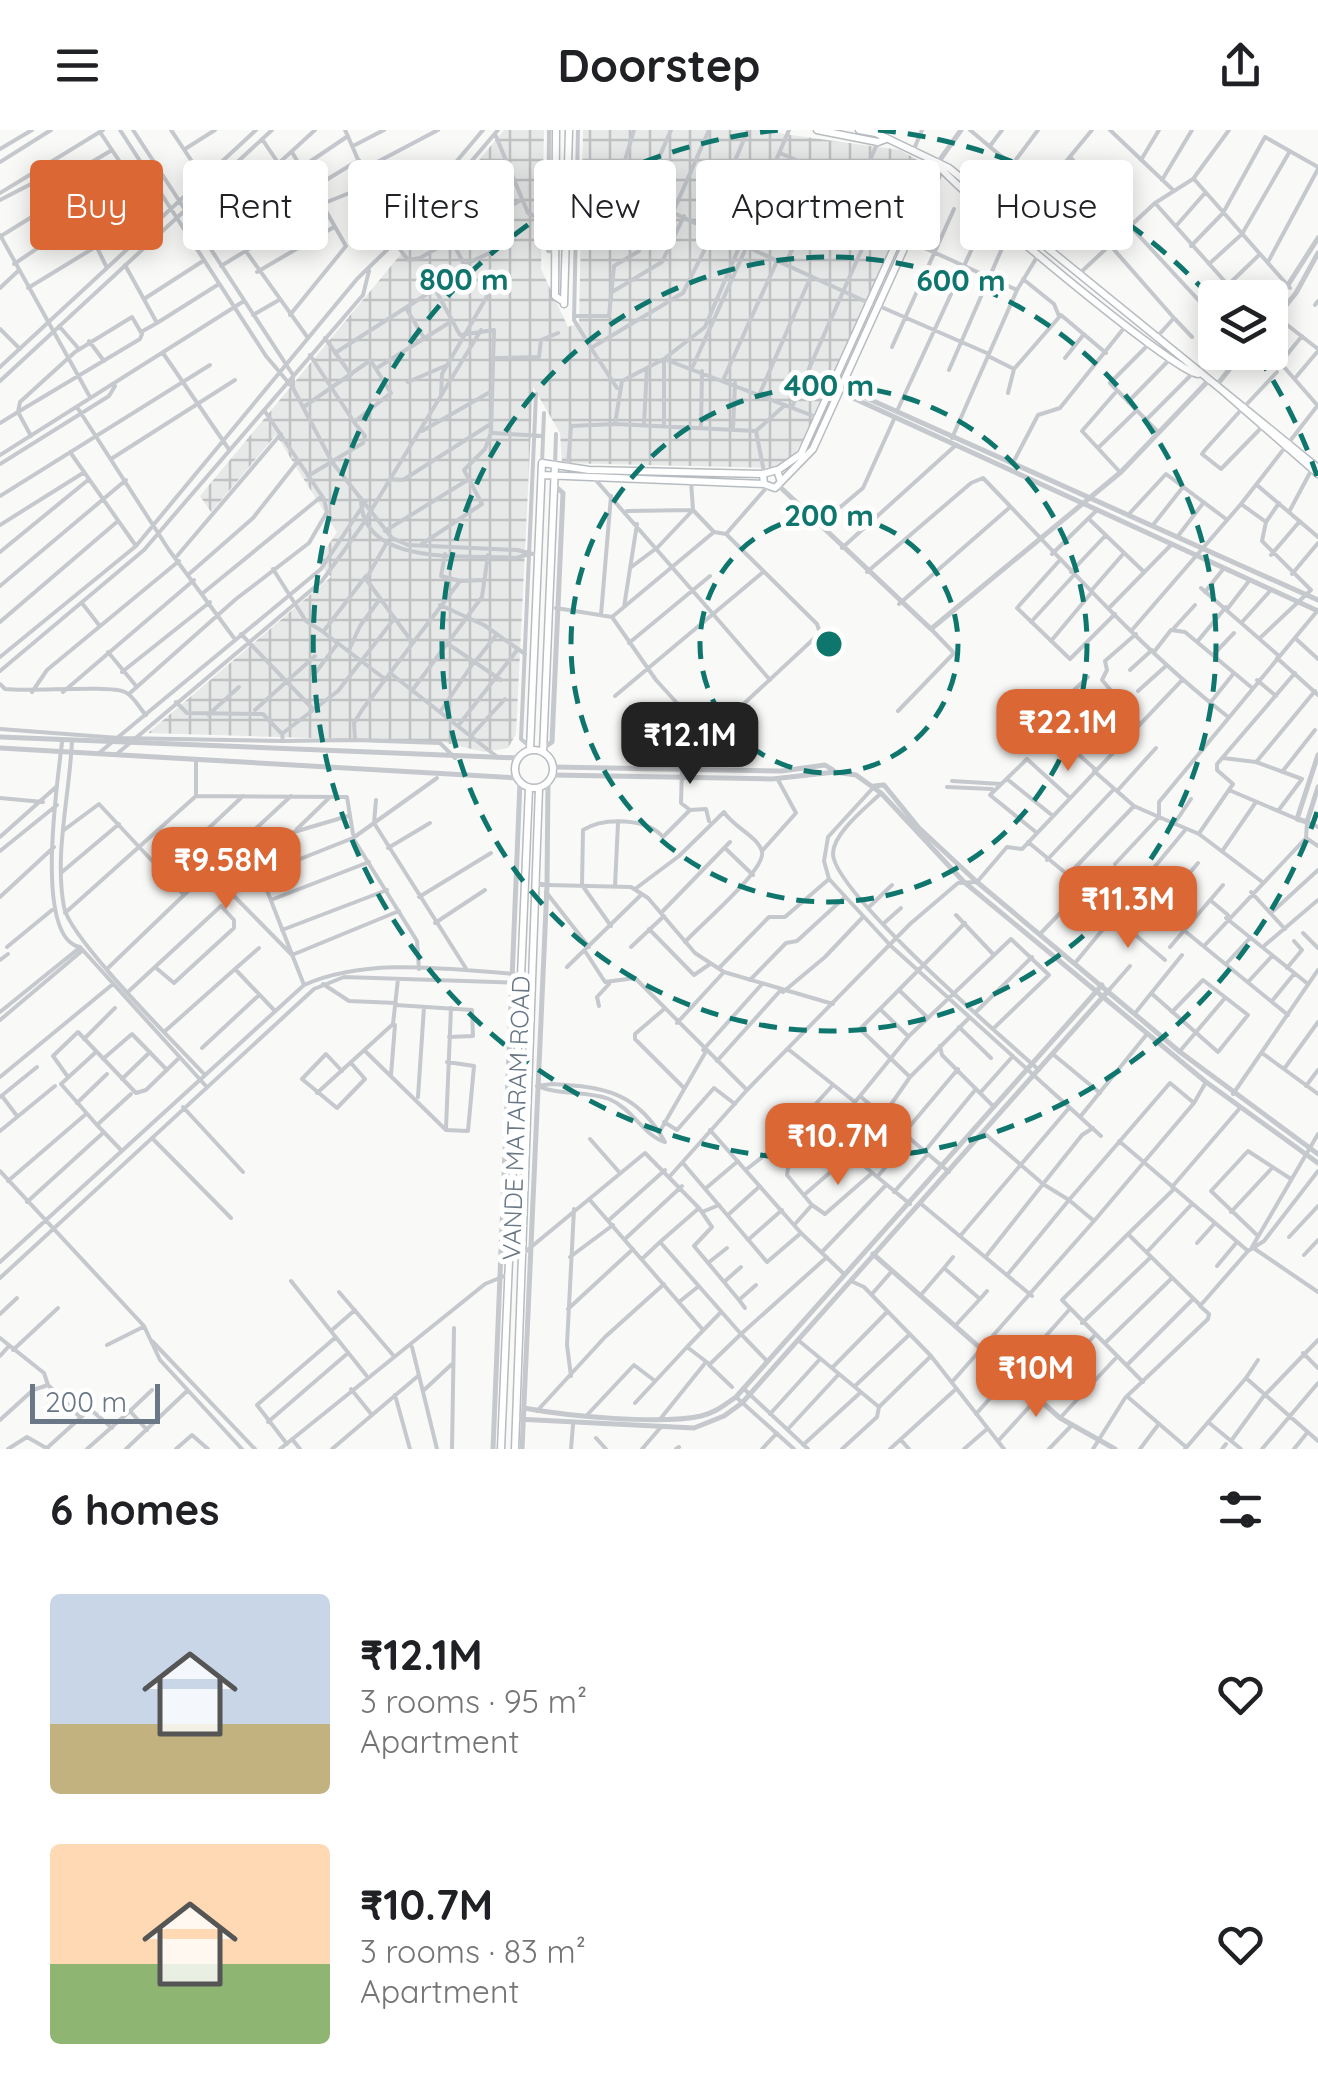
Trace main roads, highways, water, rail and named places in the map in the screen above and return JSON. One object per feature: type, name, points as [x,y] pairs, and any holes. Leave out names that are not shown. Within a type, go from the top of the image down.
[{"type":"main road","points":[[556,130],[555,296],[564,303],[569,130]]},
{"type":"main road","points":[[818,130],[878,142],[888,133]]},
{"type":"main road","points":[[859,130],[888,133],[931,160]]},
{"type":"main road","points":[[940,165],[1078,274],[1195,374]]},
{"type":"main road","points":[[940,166],[1127,325],[1153,341],[1170,359],[1219,387],[1285,444]]},
{"type":"main road","points":[[874,304],[894,250]]},
{"type":"main road","points":[[542,475],[554,480],[780,484],[806,460],[901,250]]},
{"type":"main road","points":[[530,749],[534,555],[542,463],[763,473],[776,470],[801,454],[837,385]]},
{"type":"main road","points":[[1243,408],[1316,468]]},
{"type":"main road","points":[[543,750],[530,749],[518,758],[518,780],[529,788],[539,788],[551,775],[543,750],[553,608],[555,465]]},
{"type":"main road","points":[[776,470],[780,484]]},
{"type":"main road","points":[[763,473],[765,485]]},
{"type":"main road","name":"VANDE MATARAM ROAD","points":[[501,1449],[529,788]]},
{"type":"main road","name":"VANDE MATARAM ROAD","points":[[518,1449],[520,1258],[543,887],[539,788]]}]
